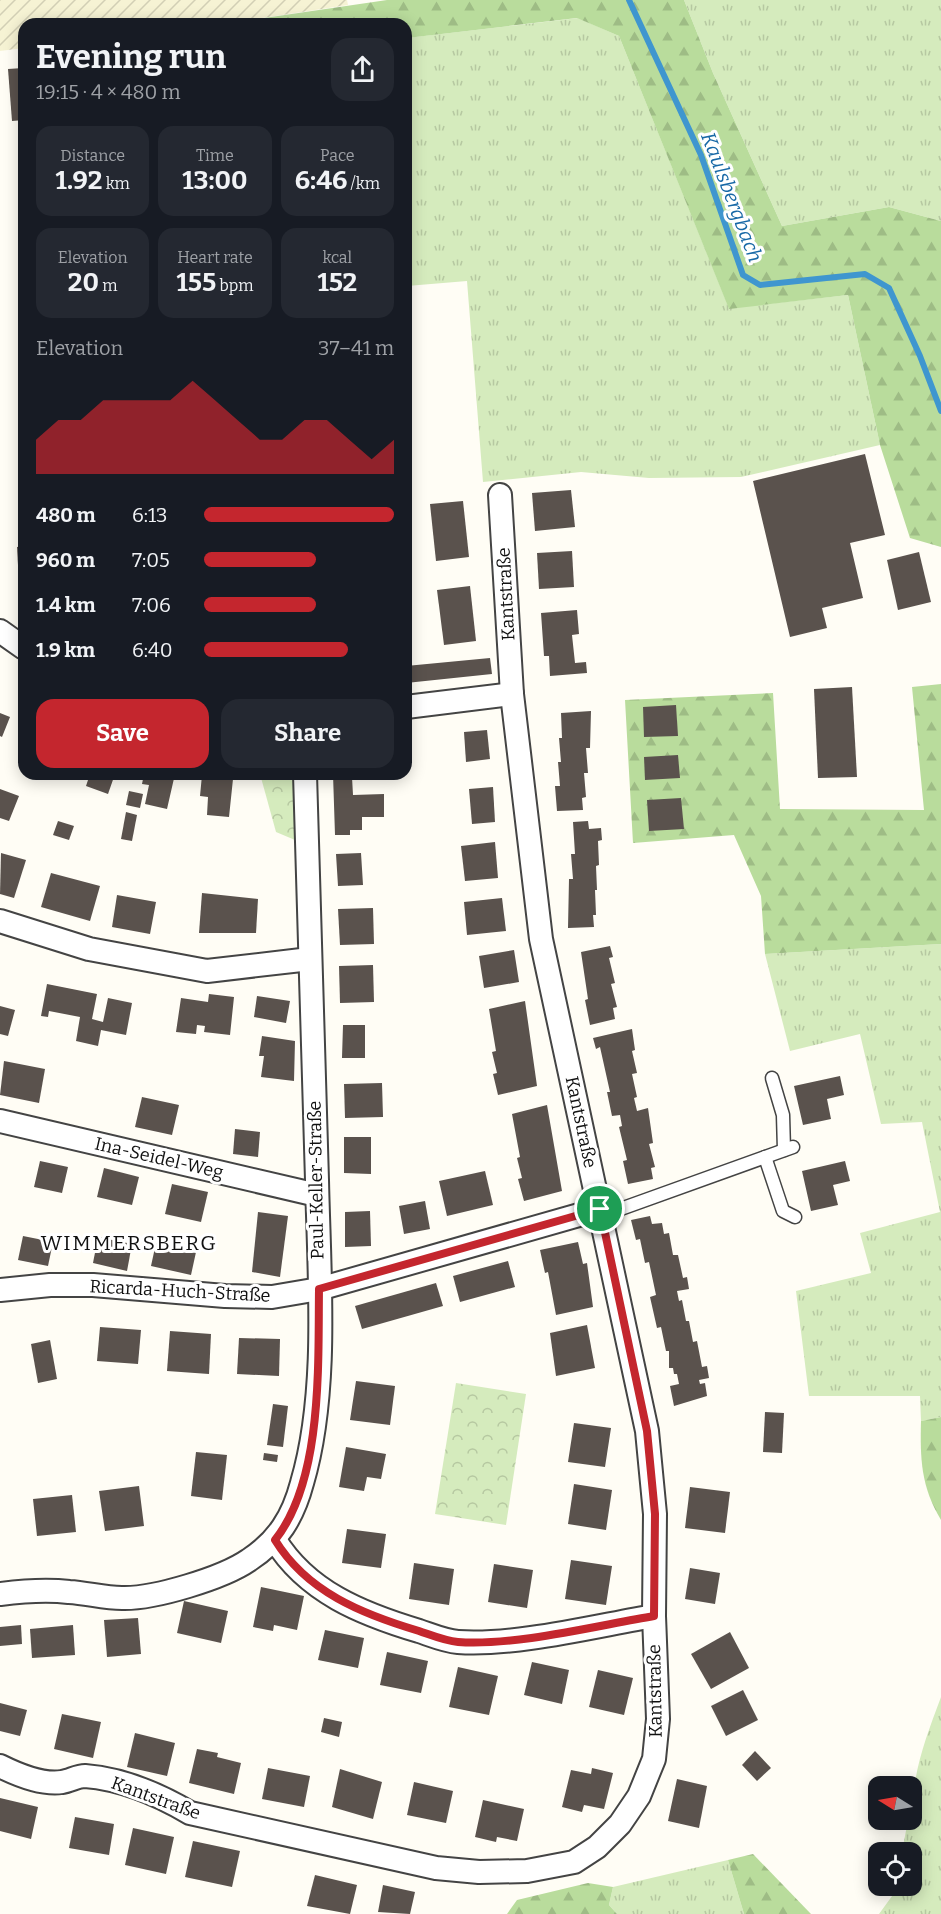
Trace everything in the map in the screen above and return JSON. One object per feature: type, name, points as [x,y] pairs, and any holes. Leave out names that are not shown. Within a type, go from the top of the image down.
[{"type":"street","name":"Kantstraße","points":[[0,1766],[44,1782],[63,1782],[82,1776],[122,1783],[161,1796],[190,1813],[435,1868],[478,1872],[527,1871],[574,1862],[597,1847],[620,1824],[639,1796],[654,1759],[658,1719],[654,1616],[655,1514],[647,1431],[541,939],[512,694],[500,495]]},
{"type":"street","points":[[0,631],[18,644]]},
{"type":"street","points":[[412,706],[512,694]]},
{"type":"street","name":"Paul-Keller-Straße","points":[[0,1594],[43,1590],[125,1599],[220,1576],[251,1559],[275,1540],[284,1529],[295,1506],[303,1482],[318,1391],[319,1289],[305,780]]},
{"type":"street","points":[[0,921],[89,949],[207,971],[310,959]]},
{"type":"street","name":"Ina-Seidel-Weg","points":[[0,1121],[317,1195]]},
{"type":"street","name":"Ricarda-Huch-Straße","points":[[0,1290],[50,1285],[93,1286],[225,1296],[272,1297],[319,1289],[600,1209]]},
{"type":"street","points":[[275,1540],[287,1560],[320,1589],[361,1612],[456,1642],[492,1642],[654,1616]]},
{"type":"lane","points":[[600,1209],[615,1211],[788,1148],[783,1115],[772,1078]]},
{"type":"lane","points":[[765,1157],[783,1211],[795,1217]]},
{"type":"shaded area","points":[[0,0],[347,0],[348,5],[262,18],[18,18],[18,49],[0,51]]},
{"type":"green space","points":[[387,0],[684,0],[713,73],[782,226],[889,207],[941,221],[941,547],[910,538],[880,445],[848,295],[729,309],[619,36],[577,18],[412,37],[412,18],[264,18]]},
{"type":"green space","points":[[684,0],[941,0],[941,221],[889,207],[782,226],[713,73]]},
{"type":"green space","points":[[578,18],[619,36],[729,308],[848,295],[880,445],[741,477],[649,478],[581,472],[483,482],[467,281],[412,286],[412,37]]},
{"type":"green space","points":[[941,684],[941,944],[765,954],[761,896],[734,835],[633,843],[625,700],[773,693],[780,809],[924,810],[912,687]]},
{"type":"green space","points":[[262,780],[294,780],[295,840],[276,832]]},
{"type":"green space","points":[[941,944],[941,1417],[921,1421],[920,1396],[809,1396],[796,1291],[871,1273],[860,1233],[940,1212],[922,1122],[881,1124],[860,1034],[790,1051],[765,954]]},
{"type":"green space","points":[[456,1383],[526,1394],[506,1525],[435,1514]]},
{"type":"green space","points":[[941,1417],[941,1520],[929,1496],[923,1472],[921,1421]]},
{"type":"green space","points":[[941,1697],[941,1914],[879,1914],[892,1896],[922,1896],[922,1842],[904,1842],[906,1830],[922,1830],[922,1776],[916,1776]]},
{"type":"green space","points":[[753,1854],[811,1914],[744,1914],[728,1860]]},
{"type":"green space","points":[[728,1860],[744,1914],[617,1914],[609,1905],[613,1887]]},
{"type":"green space","points":[[588,1883],[613,1887],[609,1905],[617,1914],[507,1914],[517,1900]]},
{"type":"building","points":[[18,68],[18,120],[12,121],[8,69]]},
{"type":"building","points":[[865,454],[885,535],[850,543],[863,598],[822,608],[827,628],[790,637],[753,481]]},
{"type":"building","points":[[571,490],[575,527],[535,531],[532,493]]},
{"type":"building","points":[[463,501],[469,557],[436,561],[430,504]]},
{"type":"building","points":[[572,551],[574,587],[539,589],[537,553]]},
{"type":"building","points":[[919,552],[931,602],[898,610],[887,560]]},
{"type":"building","points":[[470,586],[476,641],[444,645],[437,590]]},
{"type":"building","points":[[577,610],[579,634],[572,635],[575,663],[586,662],[587,673],[550,676],[549,656],[544,656],[541,613]]},
{"type":"building","points":[[490,658],[492,674],[412,682],[412,665]]},
{"type":"building","points":[[852,687],[857,777],[818,778],[814,689]]},
{"type":"building","points":[[676,705],[678,736],[644,737],[643,707]]},
{"type":"building","points":[[591,711],[590,748],[586,748],[588,773],[584,773],[586,797],[582,798],[583,810],[557,811],[555,786],[560,786],[558,762],[561,762],[559,738],[562,738],[561,713]]},
{"type":"building","points":[[0,713],[10,717],[2,737],[0,736]]},
{"type":"building","points":[[487,730],[490,759],[466,762],[464,732]]},
{"type":"building","points":[[678,755],[680,778],[645,780],[644,757]]},
{"type":"building","points":[[88,780],[113,780],[108,794],[86,786]]},
{"type":"building","points":[[143,780],[174,780],[167,809],[145,804],[149,785],[142,784]]},
{"type":"building","points":[[202,780],[233,780],[229,817],[207,815],[208,797],[200,796]]},
{"type":"building","points":[[333,780],[352,780],[353,795],[384,794],[384,817],[362,817],[362,830],[350,830],[350,835],[335,835]]},
{"type":"building","points":[[493,787],[495,822],[472,824],[469,789]]},
{"type":"building","points":[[0,789],[19,796],[9,821],[0,818]]},
{"type":"building","points":[[129,791],[143,794],[140,808],[126,805]]},
{"type":"building","points":[[681,798],[684,829],[649,831],[647,800]]},
{"type":"building","points":[[126,812],[137,815],[132,841],[121,839]]},
{"type":"building","points":[[58,821],[74,826],[69,840],[53,835]]},
{"type":"building","points":[[588,821],[589,829],[601,828],[602,840],[598,841],[599,865],[596,866],[594,927],[568,928],[569,879],[573,879],[571,854],[575,854],[573,822]]},
{"type":"building","points":[[495,842],[498,878],[465,881],[461,846]]},
{"type":"building","points":[[1,853],[26,860],[14,898],[0,894]]},
{"type":"building","points":[[361,853],[363,885],[338,886],[336,854]]},
{"type":"building","points":[[51,873],[100,886],[90,921],[41,907]]},
{"type":"building","points":[[202,893],[258,899],[256,933],[199,933]]},
{"type":"building","points":[[117,895],[156,902],[150,934],[112,927]]},
{"type":"building","points":[[502,898],[506,931],[467,935],[464,902]]},
{"type":"building","points":[[373,908],[374,944],[340,945],[338,909]]},
{"type":"building","points":[[610,946],[613,957],[609,958],[615,983],[611,984],[617,1007],[613,1008],[615,1019],[590,1025],[585,1000],[588,999],[581,952]]},
{"type":"building","points":[[514,950],[519,982],[484,988],[479,956]]},
{"type":"building","points":[[373,965],[374,1002],[340,1003],[339,966]]},
{"type":"building","points":[[47,984],[97,994],[92,1019],[103,1022],[108,998],[132,1003],[126,1035],[101,1030],[98,1046],[76,1041],[80,1017],[49,1011],[48,1017],[41,1016]]},
{"type":"building","points":[[209,994],[234,997],[230,1035],[204,1032],[205,1026],[197,1025],[196,1034],[176,1032],[181,998],[208,1002]]},
{"type":"building","points":[[257,996],[290,1001],[286,1023],[254,1017]]},
{"type":"building","points":[[525,1001],[537,1086],[498,1095],[493,1074],[497,1073],[492,1052],[496,1051],[489,1009]]},
{"type":"building","points":[[0,1006],[15,1010],[8,1036],[0,1034]]},
{"type":"building","points":[[343,1025],[365,1025],[365,1058],[342,1058]]},
{"type":"building","points":[[632,1029],[635,1050],[632,1051],[637,1073],[632,1074],[637,1097],[634,1098],[637,1111],[648,1108],[653,1143],[649,1144],[655,1167],[651,1168],[653,1179],[628,1184],[623,1161],[627,1160],[619,1127],[622,1126],[620,1115],[612,1116],[607,1092],[610,1092],[600,1047],[596,1049],[593,1038]]},
{"type":"building","points":[[262,1036],[295,1041],[294,1081],[261,1077],[264,1056],[259,1056]]},
{"type":"building","points":[[4,1061],[45,1069],[39,1103],[0,1095]]},
{"type":"building","points":[[840,1076],[844,1095],[827,1099],[831,1119],[803,1125],[794,1086]]},
{"type":"building","points":[[382,1083],[383,1117],[345,1118],[344,1084]]},
{"type":"building","points":[[142,1097],[179,1105],[172,1135],[135,1127]]},
{"type":"building","points":[[547,1105],[562,1191],[524,1201],[518,1179],[522,1178],[517,1158],[520,1157],[512,1114]]},
{"type":"building","points":[[235,1129],[260,1132],[258,1157],[233,1154]]},
{"type":"building","points":[[344,1137],[371,1137],[371,1174],[344,1173]]},
{"type":"building","points":[[40,1161],[68,1167],[62,1193],[34,1187]]},
{"type":"building","points":[[845,1161],[850,1181],[833,1185],[838,1205],[811,1211],[802,1171]]},
{"type":"building","points":[[104,1168],[139,1177],[132,1205],[97,1197]]},
{"type":"building","points":[[485,1171],[493,1205],[447,1216],[439,1181]]},
{"type":"building","points":[[172,1184],[208,1192],[201,1222],[165,1214]]},
{"type":"building","points":[[425,1201],[430,1229],[404,1234],[399,1206]]},
{"type":"building","points":[[370,1211],[371,1246],[345,1247],[345,1212]]},
{"type":"building","points":[[258,1212],[288,1216],[280,1277],[252,1272]]},
{"type":"building","points":[[650,1216],[652,1224],[662,1223],[664,1234],[669,1233],[673,1255],[678,1255],[683,1278],[687,1277],[689,1289],[677,1291],[679,1301],[682,1300],[693,1342],[697,1341],[702,1367],[707,1366],[709,1378],[699,1380],[700,1384],[705,1383],[707,1396],[674,1406],[670,1386],[679,1384],[677,1374],[674,1374],[673,1368],[669,1368],[669,1351],[666,1351],[661,1327],[657,1328],[650,1297],[656,1295],[649,1262],[645,1263],[640,1239],[636,1240],[631,1220]]},
{"type":"building","points":[[23,1236],[53,1242],[48,1266],[18,1260]]},
{"type":"building","points":[[98,1237],[132,1244],[127,1271],[93,1263]]},
{"type":"building","points":[[578,1242],[583,1264],[587,1263],[593,1307],[556,1315],[548,1272],[545,1273],[540,1250]]},
{"type":"building","points":[[156,1243],[196,1252],[191,1275],[151,1266]]},
{"type":"building","points":[[508,1261],[515,1287],[460,1302],[453,1276]]},
{"type":"building","points":[[436,1283],[443,1306],[362,1329],[355,1306]]},
{"type":"building","points":[[587,1325],[595,1368],[556,1376],[550,1333]]},
{"type":"building","points":[[100,1327],[141,1330],[138,1364],[97,1361]]},
{"type":"building","points":[[170,1331],[211,1334],[209,1374],[167,1371]]},
{"type":"building","points":[[239,1338],[280,1339],[279,1376],[237,1374]]},
{"type":"building","points":[[50,1340],[57,1379],[38,1383],[31,1344]]},
{"type":"building","points":[[356,1381],[395,1386],[390,1425],[350,1420]]},
{"type":"building","points":[[273,1404],[288,1406],[283,1447],[267,1445]]},
{"type":"building","points":[[765,1412],[784,1413],[782,1453],[763,1452]]},
{"type":"building","points":[[574,1423],[611,1428],[605,1467],[568,1462]]},
{"type":"building","points":[[346,1447],[386,1454],[381,1479],[367,1477],[364,1491],[339,1487]]},
{"type":"building","points":[[196,1452],[227,1455],[222,1500],[191,1496]]},
{"type":"building","points":[[264,1453],[278,1455],[277,1462],[263,1460]]},
{"type":"building","points":[[574,1484],[612,1490],[606,1530],[568,1524]]},
{"type":"building","points":[[139,1486],[144,1526],[105,1531],[99,1491]]},
{"type":"building","points":[[690,1487],[730,1492],[725,1533],[685,1528]]},
{"type":"building","points":[[72,1495],[76,1532],[37,1536],[33,1499]]},
{"type":"building","points":[[347,1529],[386,1534],[381,1568],[342,1563]]},
{"type":"building","points":[[571,1560],[612,1566],[606,1605],[565,1599]]},
{"type":"building","points":[[414,1563],[454,1569],[449,1605],[409,1599]]},
{"type":"building","points":[[494,1564],[533,1570],[527,1608],[488,1602]]},
{"type":"building","points":[[690,1568],[720,1573],[715,1604],[685,1599]]},
{"type":"building","points":[[261,1587],[304,1596],[297,1630],[274,1625],[273,1631],[253,1627]]},
{"type":"building","points":[[184,1601],[228,1611],[221,1643],[177,1633]]},
{"type":"building","points":[[138,1618],[141,1654],[107,1657],[104,1620]]},
{"type":"building","points":[[21,1625],[22,1644],[0,1646],[0,1627]]},
{"type":"building","points":[[73,1625],[75,1655],[32,1658],[30,1629]]},
{"type":"building","points":[[325,1630],[364,1638],[358,1668],[318,1660]]},
{"type":"building","points":[[730,1632],[749,1668],[711,1689],[691,1654]]},
{"type":"building","points":[[387,1652],[428,1661],[421,1693],[380,1685]]},
{"type":"building","points":[[532,1662],[569,1670],[562,1704],[524,1695]]},
{"type":"building","points":[[458,1667],[498,1676],[489,1715],[449,1707]]},
{"type":"building","points":[[598,1670],[633,1678],[624,1715],[589,1707]]},
{"type":"building","points":[[743,1690],[758,1720],[726,1736],[711,1706]]},
{"type":"building","points":[[0,1703],[27,1710],[20,1736],[0,1731]]},
{"type":"building","points":[[62,1714],[101,1722],[93,1758],[54,1749]]},
{"type":"building","points":[[324,1718],[342,1722],[339,1737],[321,1732]]},
{"type":"building","points":[[135,1733],[175,1743],[167,1776],[127,1767]]},
{"type":"building","points":[[197,1749],[218,1753],[217,1757],[241,1763],[234,1794],[189,1783]]},
{"type":"building","points":[[755,1751],[771,1768],[757,1781],[742,1765]]},
{"type":"building","points":[[268,1768],[310,1776],[304,1807],[262,1799]]},
{"type":"building","points":[[592,1768],[613,1773],[604,1809],[584,1805],[582,1812],[562,1807],[571,1770],[591,1774]]},
{"type":"building","points":[[340,1769],[382,1782],[373,1819],[332,1807]]},
{"type":"building","points":[[677,1779],[707,1786],[699,1828],[668,1821]]},
{"type":"building","points":[[414,1782],[453,1791],[446,1823],[407,1815]]},
{"type":"building","points":[[0,1798],[38,1807],[31,1839],[0,1831]]},
{"type":"building","points":[[483,1800],[524,1809],[517,1841],[497,1837],[496,1842],[475,1837]]},
{"type":"building","points":[[75,1817],[114,1824],[109,1855],[69,1848]]},
{"type":"building","points":[[133,1828],[174,1837],[166,1874],[125,1865]]},
{"type":"building","points":[[193,1841],[240,1851],[232,1887],[185,1877]]},
{"type":"building","points":[[315,1875],[357,1885],[350,1914],[307,1906]]},
{"type":"building","points":[[383,1885],[415,1892],[410,1914],[378,1912]]},
{"type":"waterway","name":"Kaulsbergbach","points":[[629,0],[701,155],[743,275],[760,285],[865,274],[889,288],[920,356],[941,411]]},
{"type":"district","name":"WIMMERSBERG","points":[[129,1243]]},
{"type":"route","points":[[600,1209],[647,1431],[655,1514],[654,1616],[492,1642],[456,1642],[361,1612],[320,1589],[287,1560],[275,1540],[284,1529],[295,1506],[303,1482],[312,1434],[318,1391],[319,1289],[600,1209]]}]
